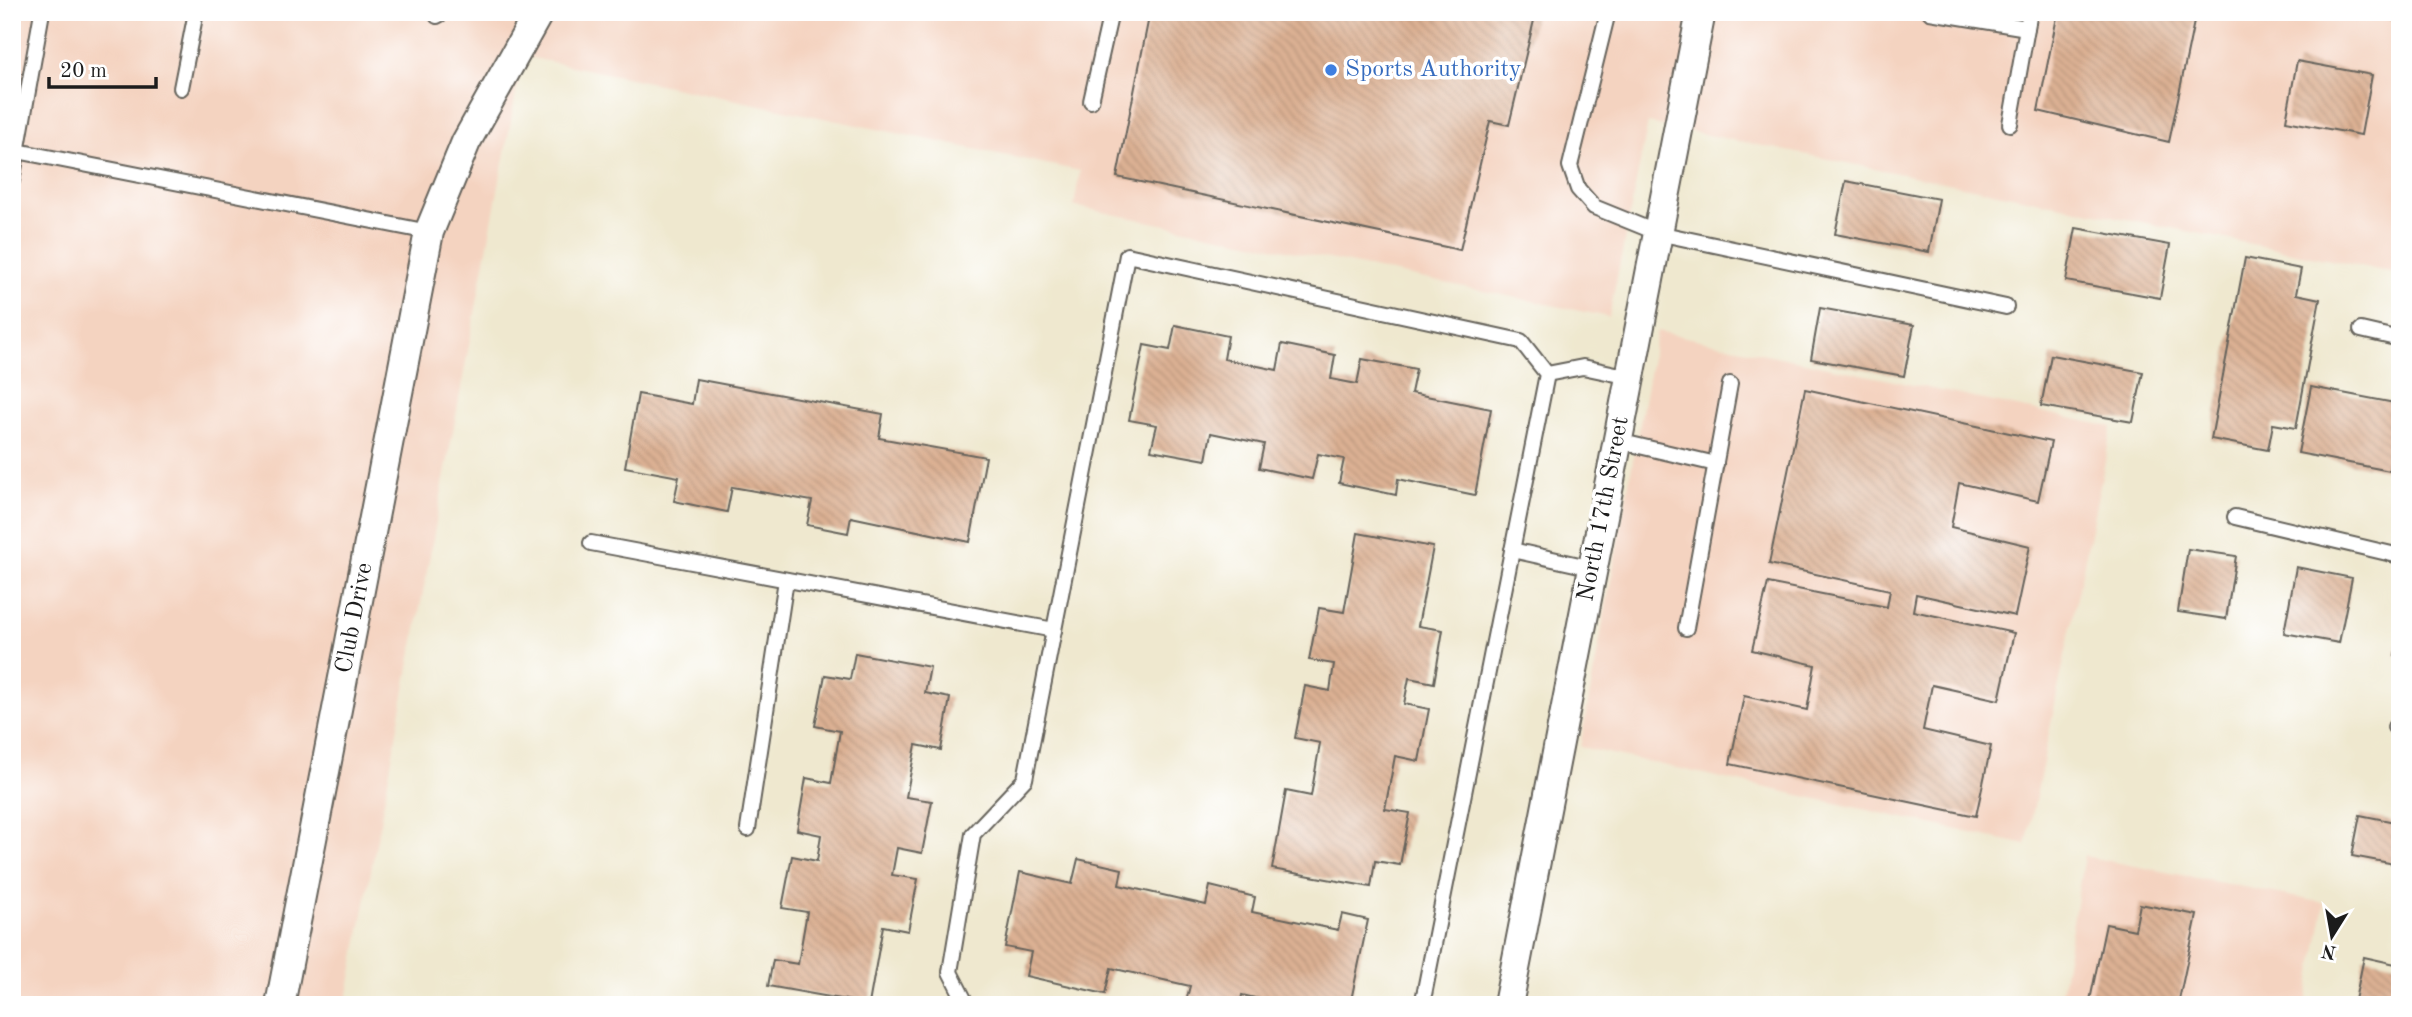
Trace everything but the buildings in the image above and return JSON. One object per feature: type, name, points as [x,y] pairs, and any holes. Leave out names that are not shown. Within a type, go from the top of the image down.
[{"type":"street","name":"Club Drive","points":[[280,1005],[429,232],[466,142],[539,12]]},
{"type":"street","name":"North 17th Street","points":[[1507,1005],[1701,12]]},
{"type":"lane","points":[[12,181],[15,150],[42,12]]},
{"type":"lane","points":[[181,88],[196,12]]},
{"type":"lane","points":[[1091,101],[1111,12]]},
{"type":"lane","points":[[1608,12],[1570,166],[1578,189],[1594,207],[1658,233],[2006,307]]},
{"type":"lane","points":[[1930,12],[2027,28]]},
{"type":"lane","points":[[2010,124],[2031,12]]},
{"type":"lane","points":[[15,150],[429,232]]},
{"type":"lane","points":[[967,1005],[950,972],[973,834],[1026,779],[1127,254],[1521,341],[1547,374],[1422,1005]]},
{"type":"lane","points":[[2361,330],[2400,339]]},
{"type":"lane","points":[[1547,374],[1583,367],[1630,377]]},
{"type":"lane","points":[[1686,628],[1730,384]]},
{"type":"lane","points":[[1618,441],[1716,464]]},
{"type":"lane","points":[[2235,517],[2400,556]]},
{"type":"lane","points":[[591,543],[1054,630]]},
{"type":"lane","points":[[1512,550],[1593,568]]},
{"type":"lane","points":[[748,829],[786,580]]},
{"type":"shaded area","points":[[12,12],[2400,12],[2400,274],[1648,123],[1609,317],[1074,206],[1080,171],[523,56],[346,1005],[12,1005]]},
{"type":"shaded area","points":[[1657,331],[2112,427],[2026,845],[1580,747]]},
{"type":"shaded area","points":[[2084,856],[2325,903],[2306,1005],[2059,1005]]},
{"type":"place","name":"Sports Authority","points":[[1331,70]]}]
